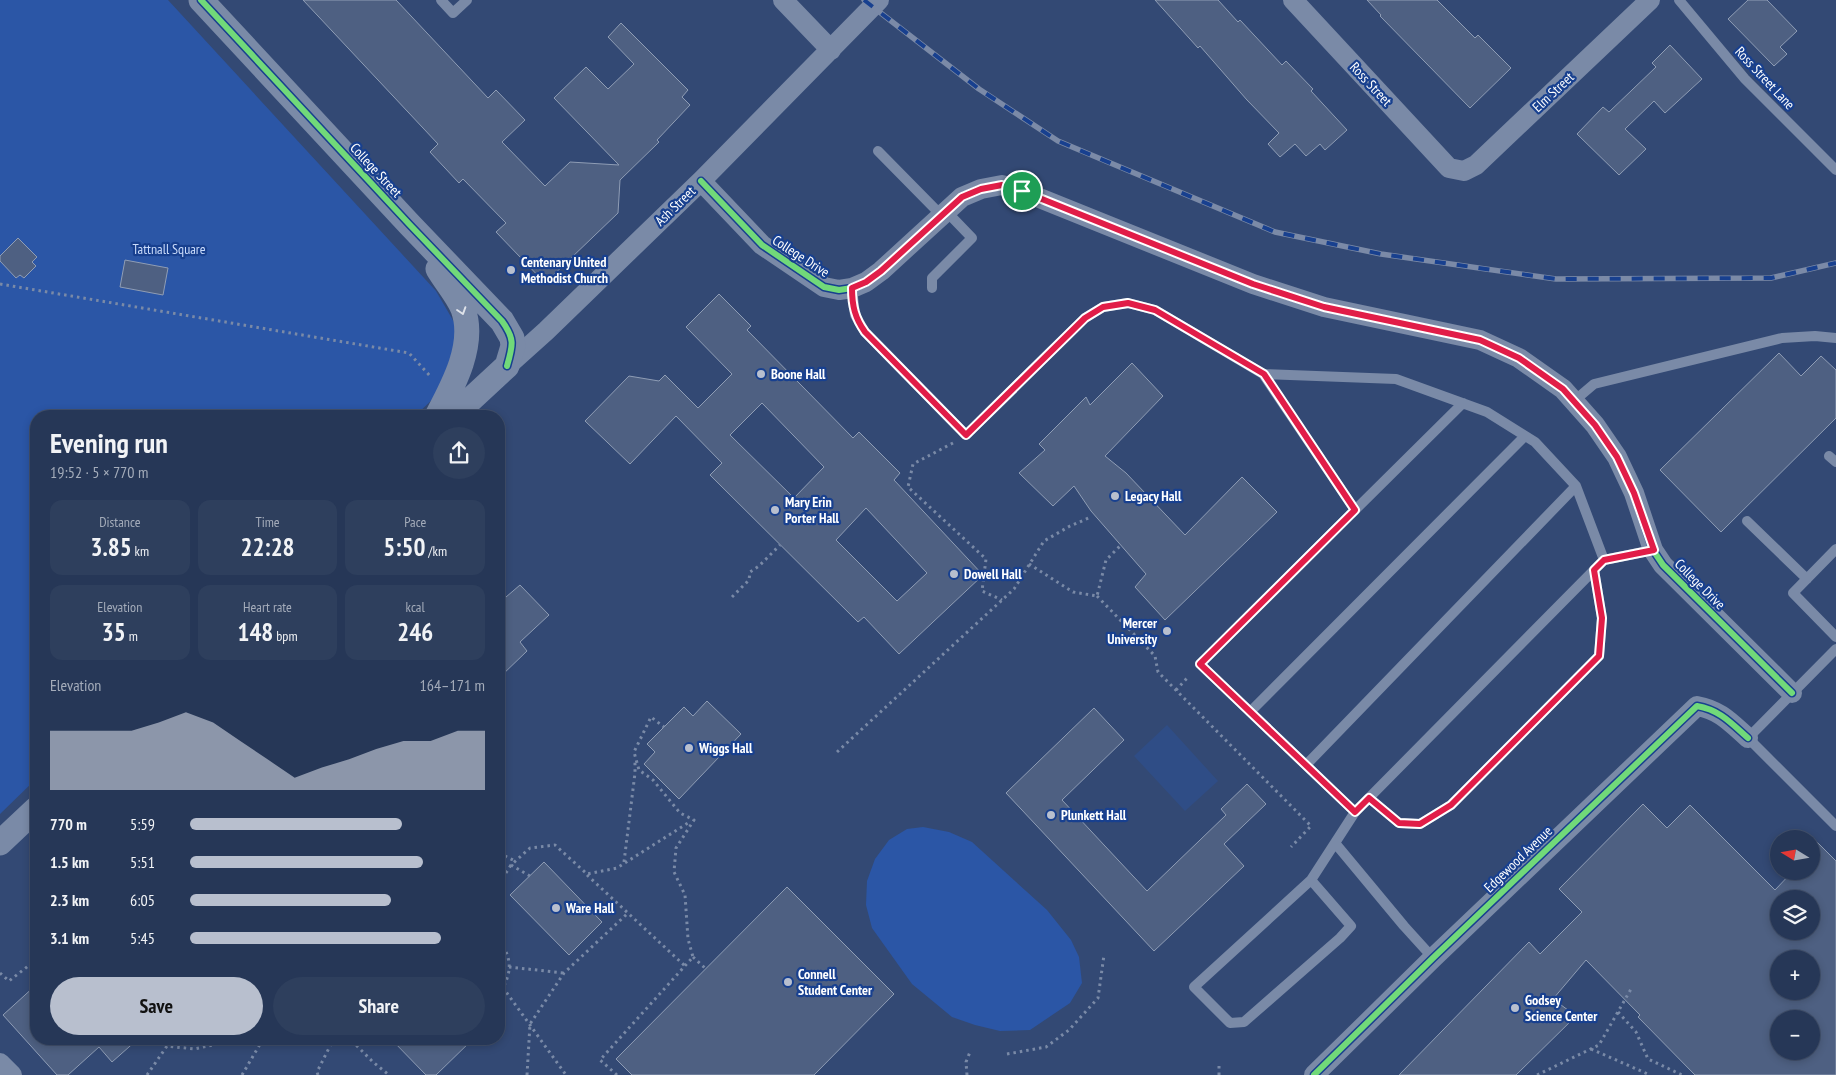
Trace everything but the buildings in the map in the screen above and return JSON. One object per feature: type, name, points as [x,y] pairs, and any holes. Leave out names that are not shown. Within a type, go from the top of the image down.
[{"type":"street","name":"College Street","points":[[200,0],[502,321],[512,338],[513,346],[507,366]]},
{"type":"street","points":[[783,0],[831,50]]},
{"type":"street","name":"Ash Street","points":[[507,366],[546,331],[701,181],[879,0]]},
{"type":"street","name":"Ross Street","points":[[1293,0],[1449,168]]},
{"type":"street","name":"Elm Street","points":[[1449,168],[1464,171],[1476,165],[1650,0]]},
{"type":"street","name":"College Drive","points":[[701,181],[762,245],[824,287],[839,290],[852,288],[866,282],[881,271],[962,197],[981,189],[1002,185],[1022,191],[1253,284],[1324,307],[1480,340],[1519,358],[1563,389],[1595,425],[1617,457],[1634,493],[1654,550],[1663,565],[1792,693]]},
{"type":"street","points":[[410,225],[463,309],[466,342],[463,360],[446,409]]},
{"type":"street","points":[[446,409],[507,366]]},
{"type":"street","name":"Edgewood Avenue","points":[[1314,1075],[1433,958],[1697,706],[1709,708],[1722,715],[1748,738]]},
{"type":"street","points":[[0,843],[30,815]]},
{"type":"street","points":[[0,1063],[12,1075]]},
{"type":"lane","points":[[442,0],[453,13],[467,0]]},
{"type":"lane","name":"Ross Street Lane","points":[[1679,0],[1745,79],[1836,170]]},
{"type":"lane","points":[[878,150],[943,213],[972,238],[932,278],[932,288]]},
{"type":"lane","points":[[852,288],[854,315],[865,332],[966,435],[1085,318],[1103,307],[1128,303],[1155,310],[1264,374],[1355,510]]},
{"type":"lane","points":[[1574,401],[1594,384],[1782,338],[1815,336],[1836,338]]},
{"type":"lane","points":[[1264,374],[1396,379],[1487,412],[1535,442],[1576,486],[1604,560]]},
{"type":"lane","points":[[1355,812],[1200,664],[1463,403]]},
{"type":"lane","points":[[1250,712],[1526,436]]},
{"type":"lane","points":[[1306,765],[1576,486]]},
{"type":"lane","points":[[1747,521],[1807,579]]},
{"type":"lane","points":[[1836,549],[1793,593],[1836,637]]},
{"type":"lane","points":[[1311,880],[1351,926],[1340,938],[1244,1022],[1230,1023],[1194,987],[1311,880],[1355,812],[1604,560],[1654,550]]},
{"type":"lane","points":[[1369,798],[1399,823],[1420,824],[1451,805],[1599,656],[1602,618],[1594,570]]},
{"type":"lane","points":[[1836,649],[1748,738],[1836,826]]},
{"type":"lane","points":[[1335,842],[1404,926],[1433,958]]},
{"type":"path","points":[[0,284],[409,354],[446,409]]},
{"type":"path","points":[[966,435],[943,450],[913,464],[908,487],[986,558],[982,590],[1002,600]]},
{"type":"path","points":[[837,752],[1014,589],[1044,541],[1070,526],[1091,517]]},
{"type":"path","points":[[732,597],[749,580],[750,572],[759,566],[780,544]]},
{"type":"path","points":[[1097,596],[1106,560],[1121,544]]},
{"type":"path","points":[[1029,564],[1073,592],[1097,596],[1155,656],[1158,672],[1311,826],[1291,847]]},
{"type":"path","points":[[624,863],[635,773],[634,752],[651,717],[664,727]]},
{"type":"path","points":[[634,752],[639,770],[654,780],[680,812],[694,820]]},
{"type":"path","points":[[586,874],[617,868],[694,820]]},
{"type":"path","points":[[694,820],[676,848],[674,872],[685,895],[688,940],[694,957],[706,969]]},
{"type":"path","points":[[505,874],[511,865],[530,848],[555,845],[686,966]]},
{"type":"path","points":[[505,857],[515,861]]},
{"type":"path","points":[[511,865],[530,876]]},
{"type":"path","points":[[527,1075],[530,1024],[564,973],[628,913]]},
{"type":"path","points":[[505,950],[508,955],[510,973],[505,984]]},
{"type":"path","points":[[1007,1054],[1046,1047],[1069,1030],[1098,998],[1104,955]]},
{"type":"path","points":[[617,1075],[600,1060],[694,957]]},
{"type":"path","points":[[0,973],[9,981],[30,965]]},
{"type":"path","points":[[509,967],[564,973]]},
{"type":"path","points":[[1537,1075],[1599,1044],[1631,989]]},
{"type":"path","points":[[505,991],[566,1075]]},
{"type":"path","points":[[1618,1012],[1636,1032],[1648,1058],[1682,1075]]},
{"type":"path","points":[[147,1075],[167,1046],[194,1049],[212,1045]]},
{"type":"path","points":[[242,1075],[259,1045]]},
{"type":"path","points":[[318,1075],[317,1072],[330,1045]]},
{"type":"path","points":[[356,1045],[389,1075]]},
{"type":"path","points":[[1591,1049],[1650,1075]]},
{"type":"path","points":[[967,1075],[966,1062],[970,1052]]},
{"type":"path","points":[[1219,1063],[1219,1075]]},
{"type":"green space","name":"Tattnall Square","points":[[0,0],[168,0],[436,291],[454,322],[457,341],[436,396],[421,410],[30,410],[30,785],[0,814]]},
{"type":"green space","points":[[923,827],[949,832],[972,842],[1047,910],[1071,940],[1079,957],[1082,983],[1070,1003],[1030,1030],[1000,1031],[952,1017],[912,984],[872,928],[866,905],[867,881],[875,859],[889,840],[907,829]]},
{"type":"shaded area","points":[[1167,725],[1218,781],[1185,811],[1134,756]]},
{"type":"railway","points":[[864,0],[979,89],[1058,141],[1275,232],[1381,254],[1556,279],[1771,278],[1836,263]]},
{"type":"cycle path","points":[[201,0],[502,321],[512,342],[507,366]]},
{"type":"cycle path","points":[[701,181],[762,245],[824,287],[839,290],[852,288],[866,282],[881,271],[962,197],[981,189],[1002,185],[1022,191],[1253,284],[1324,307],[1480,340],[1519,358],[1563,389],[1595,425],[1617,457],[1634,493],[1653,550],[1663,565],[1792,693]]},
{"type":"cycle path","points":[[1314,1075],[1433,958],[1697,706],[1719,714],[1748,738]]},
{"type":"place","name":"Centenary United Methodist Church","points":[[511,270]]},
{"type":"place","name":"Boone Hall","points":[[761,374]]},
{"type":"place","name":"Legacy Hall","points":[[1115,496]]},
{"type":"place","name":"Mary Erin Porter Hall","points":[[775,510]]},
{"type":"place","name":"Dowell Hall","points":[[954,574]]},
{"type":"place","name":"Mercer University","points":[[1167,631]]},
{"type":"place","name":"Wiggs Hall","points":[[689,748]]},
{"type":"place","name":"Plunkett Hall","points":[[1051,815]]},
{"type":"place","name":"Ware Hall","points":[[556,908]]},
{"type":"place","name":"Connell Student Center","points":[[788,982]]},
{"type":"place","name":"Godsey Science Center","points":[[1515,1008]]},
{"type":"route","points":[[1002,185],[1022,191],[1253,284],[1324,307],[1480,340],[1519,358],[1563,389],[1595,425],[1617,457],[1634,493],[1654,550],[1604,560],[1594,570],[1602,618],[1599,656],[1451,805],[1420,824],[1399,823],[1369,798],[1355,812],[1200,664],[1355,510],[1264,374],[1155,310],[1128,303],[1103,307],[1085,318],[1066,335],[966,435],[865,332],[858,322],[854,315],[852,288],[866,282],[881,271],[962,197],[981,189],[1002,185]]}]
